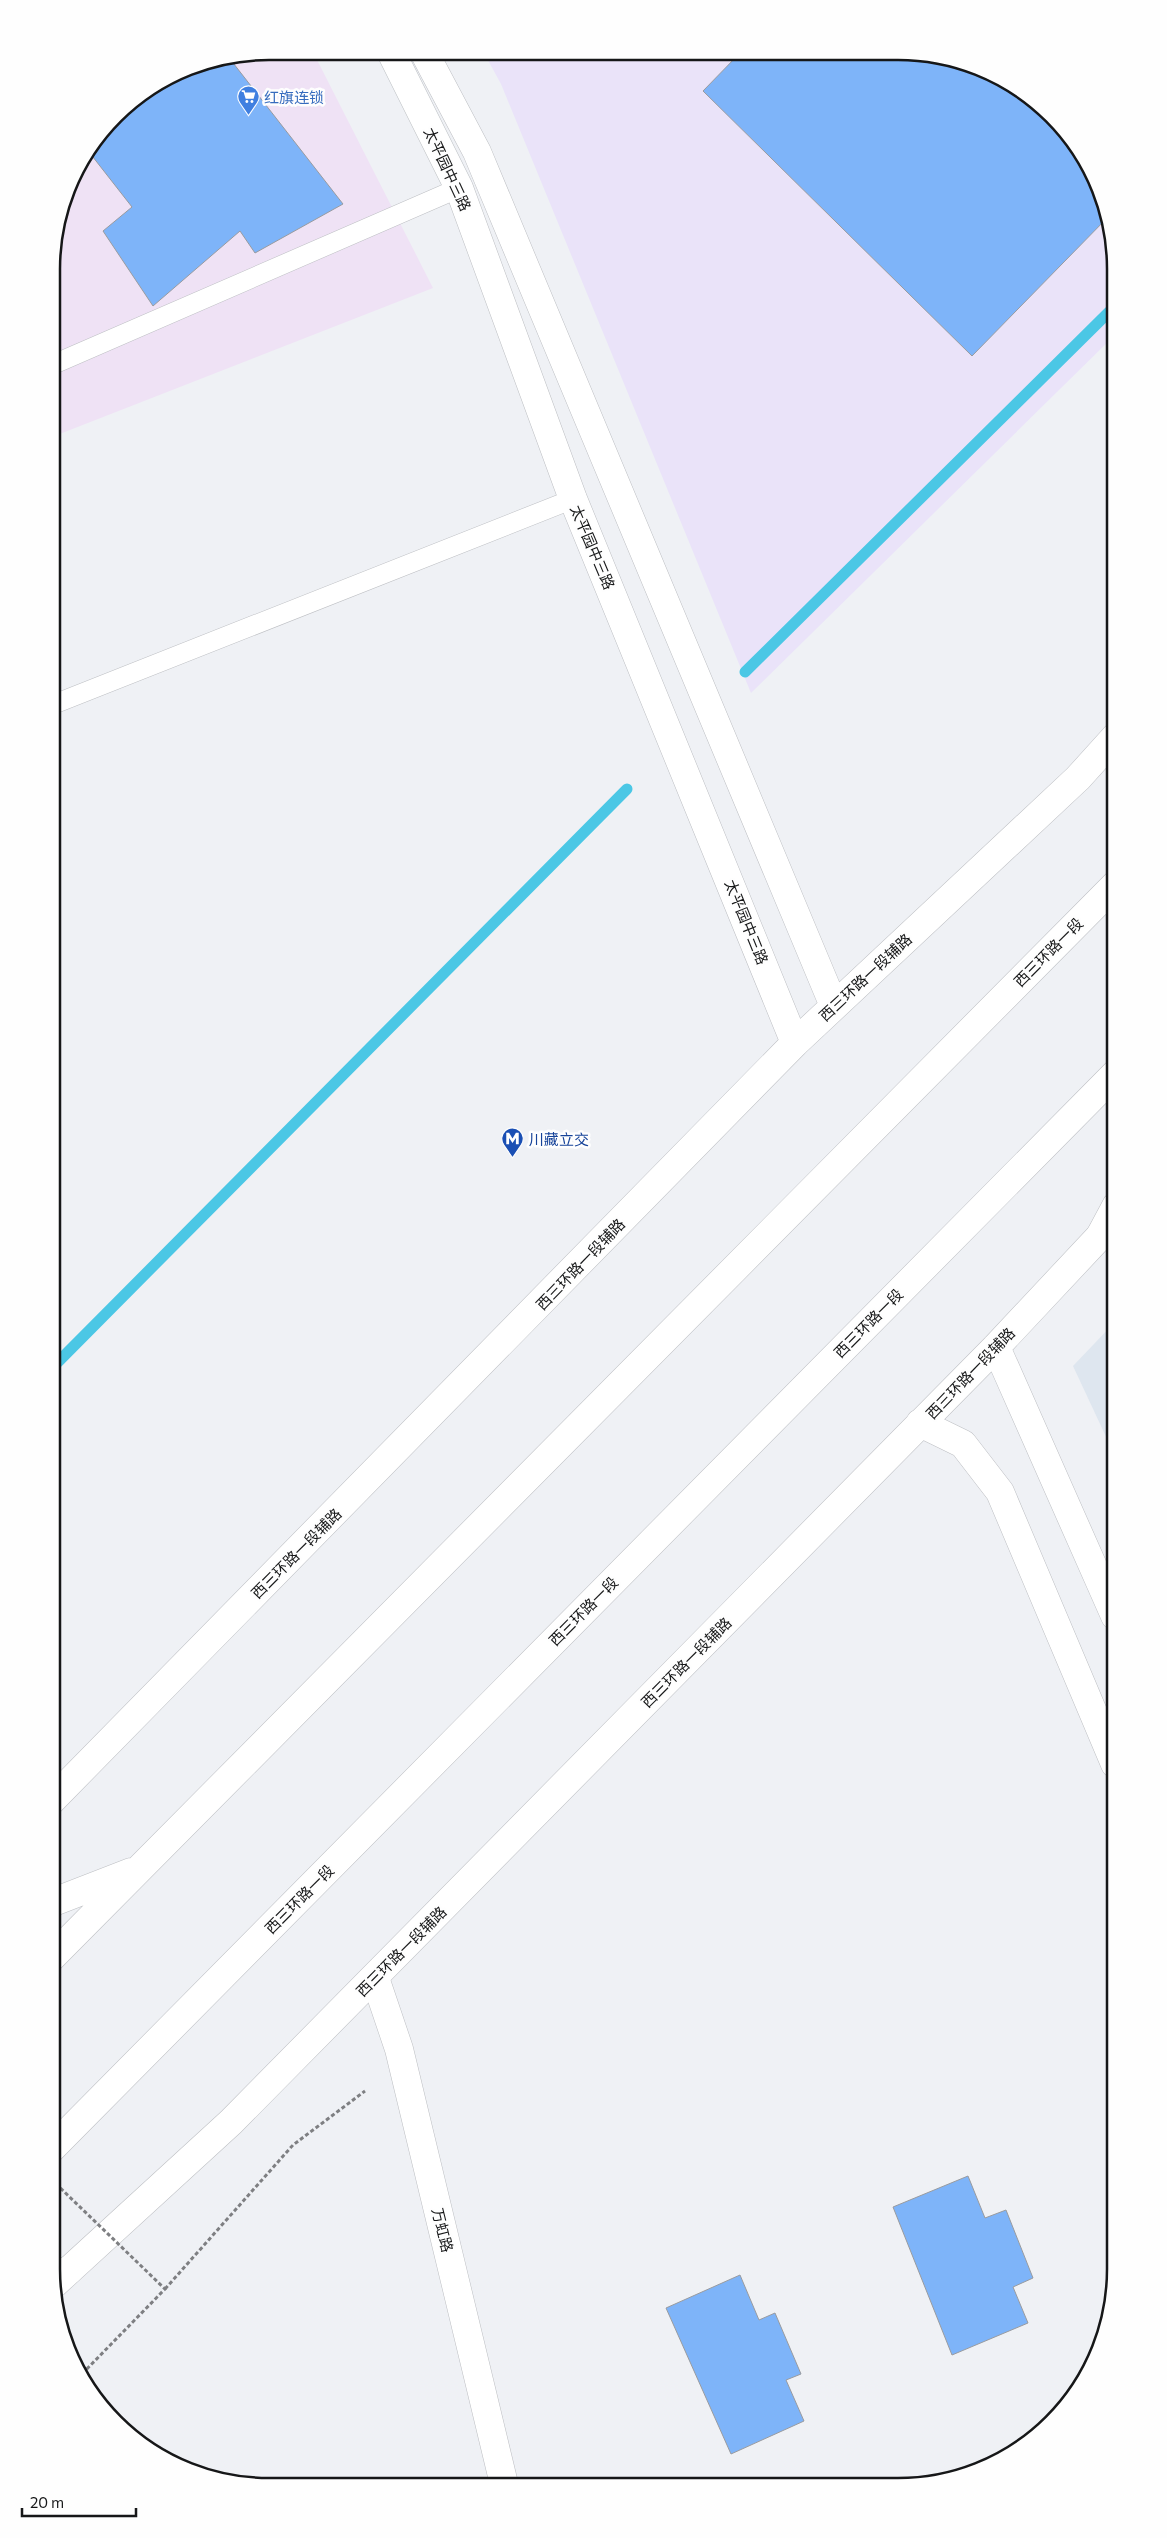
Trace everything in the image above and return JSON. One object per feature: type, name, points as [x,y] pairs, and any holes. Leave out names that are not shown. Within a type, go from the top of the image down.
[{"type":"main road","name":"太平园中三路","points":[[395,60],[459,188],[573,499],[795,1043]]},
{"type":"main road","name":"太平园中三路","points":[[428,60],[477,152],[834,1006]]},
{"type":"main road","points":[[1078,778],[1107,728]]},
{"type":"main road","name":"西三环路一段辅路","points":[[60,1791],[795,1043],[1078,778],[1107,746]]},
{"type":"main road","name":"西三环路一段","points":[[60,1949],[1107,893]]},
{"type":"main road","name":"西三环路一段","points":[[60,2140],[1107,1082]]},
{"type":"main road","name":"西三环路一段辅路","points":[[60,2275],[231,2122],[375,1978],[996,1347],[1107,1227]]},
{"type":"main road","points":[[996,1347],[1107,1598]]},
{"type":"main road","points":[[920,1424],[963,1444],[1000,1492],[1107,1745]]},
{"type":"main road","points":[[60,1900],[142,1868]]},
{"type":"main road","name":"万虹路","points":[[375,1978],[399,2049],[503,2478]]},
{"type":"lane","points":[[60,362],[459,188]]},
{"type":"lane","points":[[60,702],[573,499]]},
{"type":"path","points":[[86,2370],[165,2289],[293,2145],[365,2091]]},
{"type":"path","points":[[60,2188],[165,2289]]},
{"type":"shaded area","points":[[256,60],[317,60],[433,288],[60,434],[60,256],[71,202],[95,153],[121,121],[153,95],[189,76],[215,67]]},
{"type":"shaded area","points":[[488,60],[911,60],[952,67],[978,76],[1014,95],[1046,121],[1072,153],[1091,189],[1100,215],[1107,256],[1107,343],[751,693],[501,84]]},
{"type":"shaded area","points":[[1107,1330],[1107,1439],[1073,1366]]},
{"type":"building","points":[[733,60],[911,60],[965,71],[1014,95],[1036,112],[1055,131],[1079,165],[1091,189],[1102,223],[972,356],[703,91]]},
{"type":"building","points":[[233,63],[343,204],[255,253],[240,231],[153,306],[103,231],[132,207],[93,157],[95,153],[121,121],[153,95],[189,76],[215,67]]},
{"type":"building","points":[[968,2176],[985,2218],[1006,2210],[1033,2278],[1013,2287],[1028,2323],[952,2355],[893,2207]]},
{"type":"building","points":[[740,2275],[759,2320],[775,2313],[801,2374],[786,2380],[804,2421],[731,2454],[666,2308]]},
{"type":"waterway","points":[[745,672],[1107,314]]},
{"type":"waterway","points":[[60,1360],[627,789]]},
{"type":"place","name":"红旗连锁","points":[[248,116]]},
{"type":"place","name":"川藏立交","points":[[513,1158]]}]
